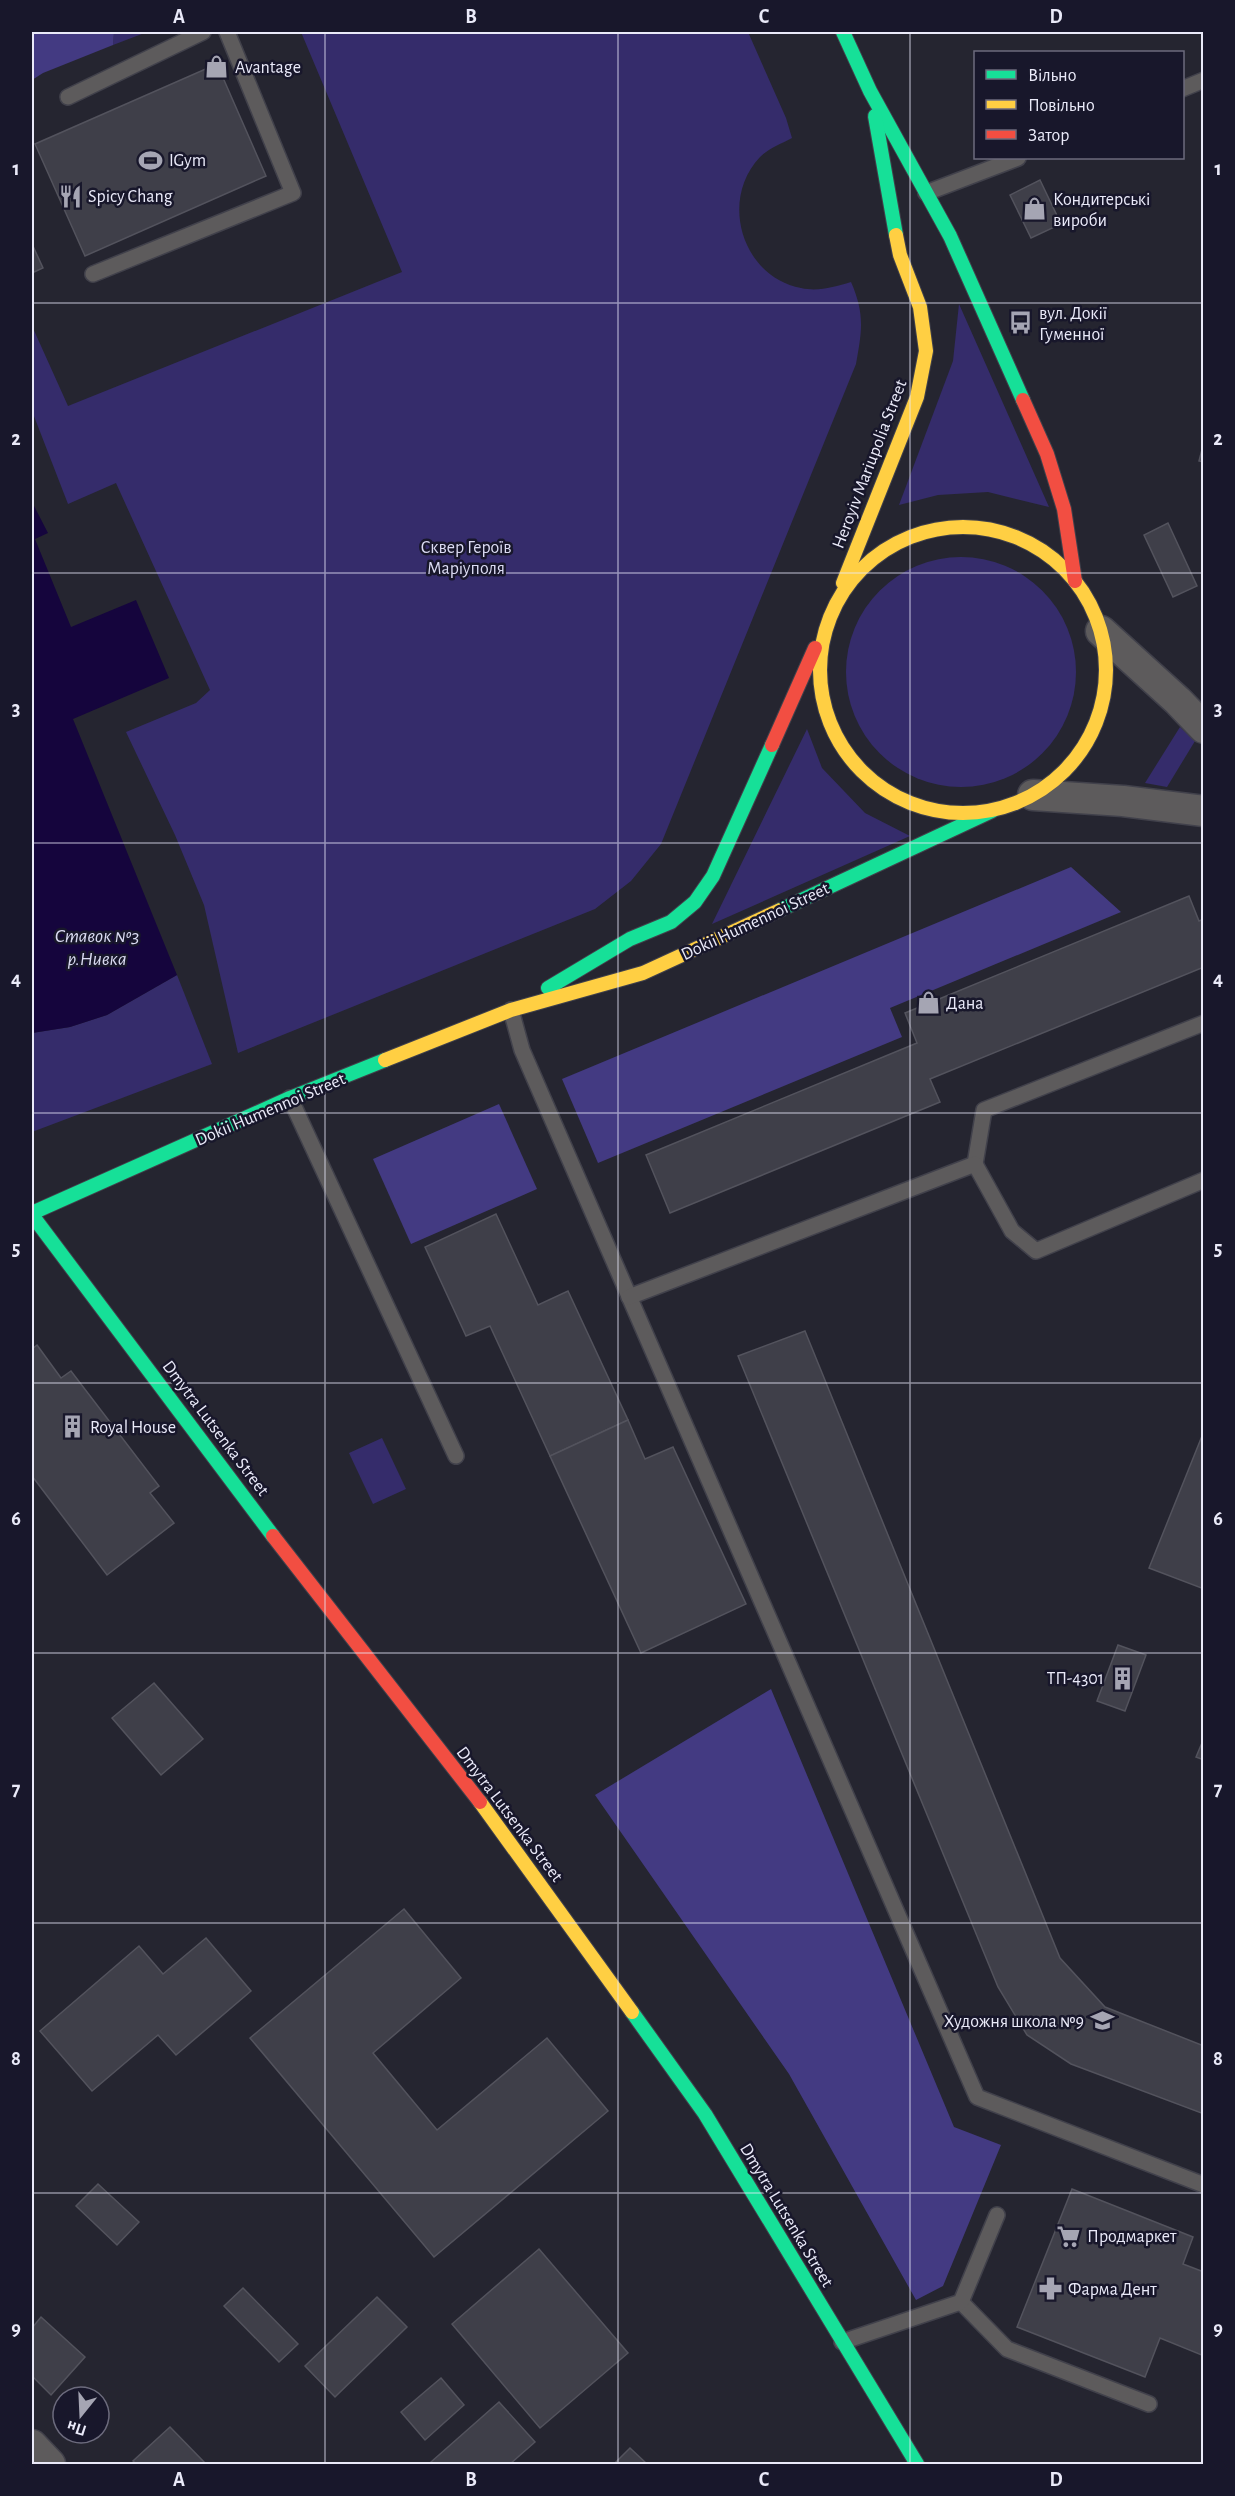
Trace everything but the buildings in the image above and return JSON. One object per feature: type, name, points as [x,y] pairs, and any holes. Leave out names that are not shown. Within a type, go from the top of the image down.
[{"type":"street","name":"Heroyiv Mariupolia Street","points":[[843,32],[870,91],[950,236],[1047,454],[1064,509],[1075,581]]},
{"type":"street","name":"Heroyiv Mariupolia Street","points":[[825,627],[917,397],[926,351],[920,307],[900,255],[870,91]]},
{"type":"street","points":[[835,603],[881,552],[919,533],[962,526],[1005,533],[1034,547],[1044,552],[1075,581]]},
{"type":"street","name":"Dokii Humennoi Street","points":[[32,1214],[290,1098],[511,1010],[643,973],[992,811],[1033,795],[1064,772],[1087,742],[1102,707],[1107,668],[1101,631],[1090,604],[1075,581]]},
{"type":"street","points":[[825,627],[819,676],[829,724],[856,766],[895,797],[943,812],[992,811]]},
{"type":"street","name":"Dokii Humennoi Street","points":[[511,1010],[630,939],[670,922],[695,902],[713,876],[825,627]]},
{"type":"street","points":[[1101,631],[1178,700],[1203,728]]},
{"type":"street","points":[[1033,795],[1123,801],[1203,812]]},
{"type":"street","name":"Dmytra Lutsenka Street","points":[[32,1214],[285,1551],[497,1824],[705,2114],[917,2464]]},
{"type":"street","points":[[32,2445],[50,2464]]},
{"type":"lane","points":[[68,96],[203,32]]},
{"type":"lane","points":[[93,274],[293,194],[227,32]]},
{"type":"lane","points":[[1184,88],[1203,80]]},
{"type":"lane","points":[[926,193],[1015,159]]},
{"type":"lane","points":[[511,1010],[522,1050],[977,2097],[1203,2185]]},
{"type":"lane","points":[[1203,1023],[984,1110],[975,1164],[1012,1232],[1036,1251],[1203,1180]]},
{"type":"lane","points":[[290,1098],[456,1456]]},
{"type":"lane","points":[[629,1298],[975,1164]]},
{"type":"lane","points":[[842,2342],[961,2302],[997,2215]]},
{"type":"lane","points":[[961,2302],[1007,2349],[1149,2404]]},
{"type":"green space","points":[[114,32],[147,32],[113,45]]},
{"type":"green space","name":"Сквер Героїв Маріуполя","points":[[301,32],[748,32],[786,118],[792,138],[760,157],[748,175],[741,194],[739,214],[743,234],[751,253],[764,269],[781,281],[801,288],[814,289],[851,282],[859,304],[861,332],[856,364],[661,844],[631,881],[595,909],[238,1053],[204,905],[175,835],[126,732],[196,703],[210,690],[116,483],[68,504],[32,411],[32,326],[68,406],[402,272]]},
{"type":"green space","points":[[959,304],[1049,507],[988,492],[938,495],[899,505],[953,361]]},
{"type":"green space","points":[[950,557],[972,557],[1005,565],[1025,576],[1043,590],[1057,608],[1068,628],[1076,661],[1074,694],[1068,716],[1057,736],[1043,754],[1025,768],[1005,779],[972,787],[950,787],[917,779],[897,768],[879,754],[865,736],[854,716],[846,683],[846,661],[854,628],[865,608],[879,590],[897,576],[917,565]]},
{"type":"green space","points":[[1180,727],[1195,741],[1167,787],[1145,783]]},
{"type":"green space","points":[[807,729],[822,768],[865,813],[910,836],[712,924]]},
{"type":"green space","points":[[177,975],[212,1064],[32,1132],[32,1033],[70,1027],[107,1015]]},
{"type":"green space","points":[[382,1438],[406,1489],[373,1504],[349,1453]]},
{"type":"shaded area","points":[[32,32],[114,32],[113,45],[43,73],[32,80]]},
{"type":"shaded area","points":[[1071,867],[1121,912],[890,1008],[902,1037],[598,1163],[562,1079]]},
{"type":"shaded area","points":[[499,1104],[537,1189],[411,1244],[373,1159]]},
{"type":"shaded area","points":[[771,1689],[954,2127],[1001,2145],[943,2286],[916,2300],[789,2074],[595,1795]]},
{"type":"water","name":"Ставок №3 р.Нивка","points":[[32,502],[48,533],[35,539],[71,627],[136,600],[169,678],[73,719],[177,975],[107,1015],[70,1027],[32,1033]]},
{"type":"traffic: fast","points":[[843,32],[870,91],[950,236],[1023,400]]},
{"type":"traffic: fast","points":[[875,116],[896,235]]},
{"type":"traffic: fast","points":[[548,988],[630,939],[671,922],[695,902],[713,876],[772,745]]},
{"type":"traffic: fast","points":[[780,910],[992,811]]},
{"type":"traffic: fast","points":[[32,1213],[290,1098],[385,1060]]},
{"type":"traffic: fast","points":[[32,1215],[273,1536]]},
{"type":"traffic: fast","points":[[632,2012],[705,2114],[917,2464]]},
{"type":"traffic: slow","points":[[843,583],[917,397],[926,351],[920,307],[900,255],[896,235]]},
{"type":"traffic: slow","points":[[963,527],[991,530],[1018,538],[1042,551],[1064,569],[1082,591],[1095,615],[1103,642],[1106,670],[1103,698],[1095,725],[1082,749],[1064,771],[1042,789],[1018,802],[991,810],[963,813],[935,810],[908,802],[884,789],[862,771],[844,749],[831,725],[823,698],[820,670],[823,642],[831,615],[844,591],[862,569],[884,551],[908,538],[935,530],[963,527]]},
{"type":"traffic: slow","points":[[385,1060],[511,1010],[643,973],[780,910]]},
{"type":"traffic: slow","points":[[480,1802],[632,2012]]},
{"type":"traffic: jam","points":[[1023,400],[1047,454],[1064,509],[1075,581]]},
{"type":"traffic: jam","points":[[772,745],[815,648]]},
{"type":"traffic: jam","points":[[273,1536],[480,1802]]},
{"type":"place","name":"Avantage","points":[[217,67]]},
{"type":"place","name":"IGym","points":[[151,160]]},
{"type":"place","name":"Spicy Chang","points":[[70,196]]},
{"type":"place","name":"Кондитерські вироби","points":[[1035,209]]},
{"type":"place","name":"вул. Докії Гуменної","points":[[1021,323]]},
{"type":"place","name":"Дана","points":[[928,1003]]},
{"type":"place","name":"Royal House","points":[[72,1427]]},
{"type":"place","name":"ТП-4301","points":[[1122,1678]]},
{"type":"place","name":"Художня школа №9","points":[[1102,2021]]},
{"type":"place","name":"Продмаркет","points":[[1069,2236]]},
{"type":"place","name":"Фарма Дент","points":[[1050,2289]]}]
